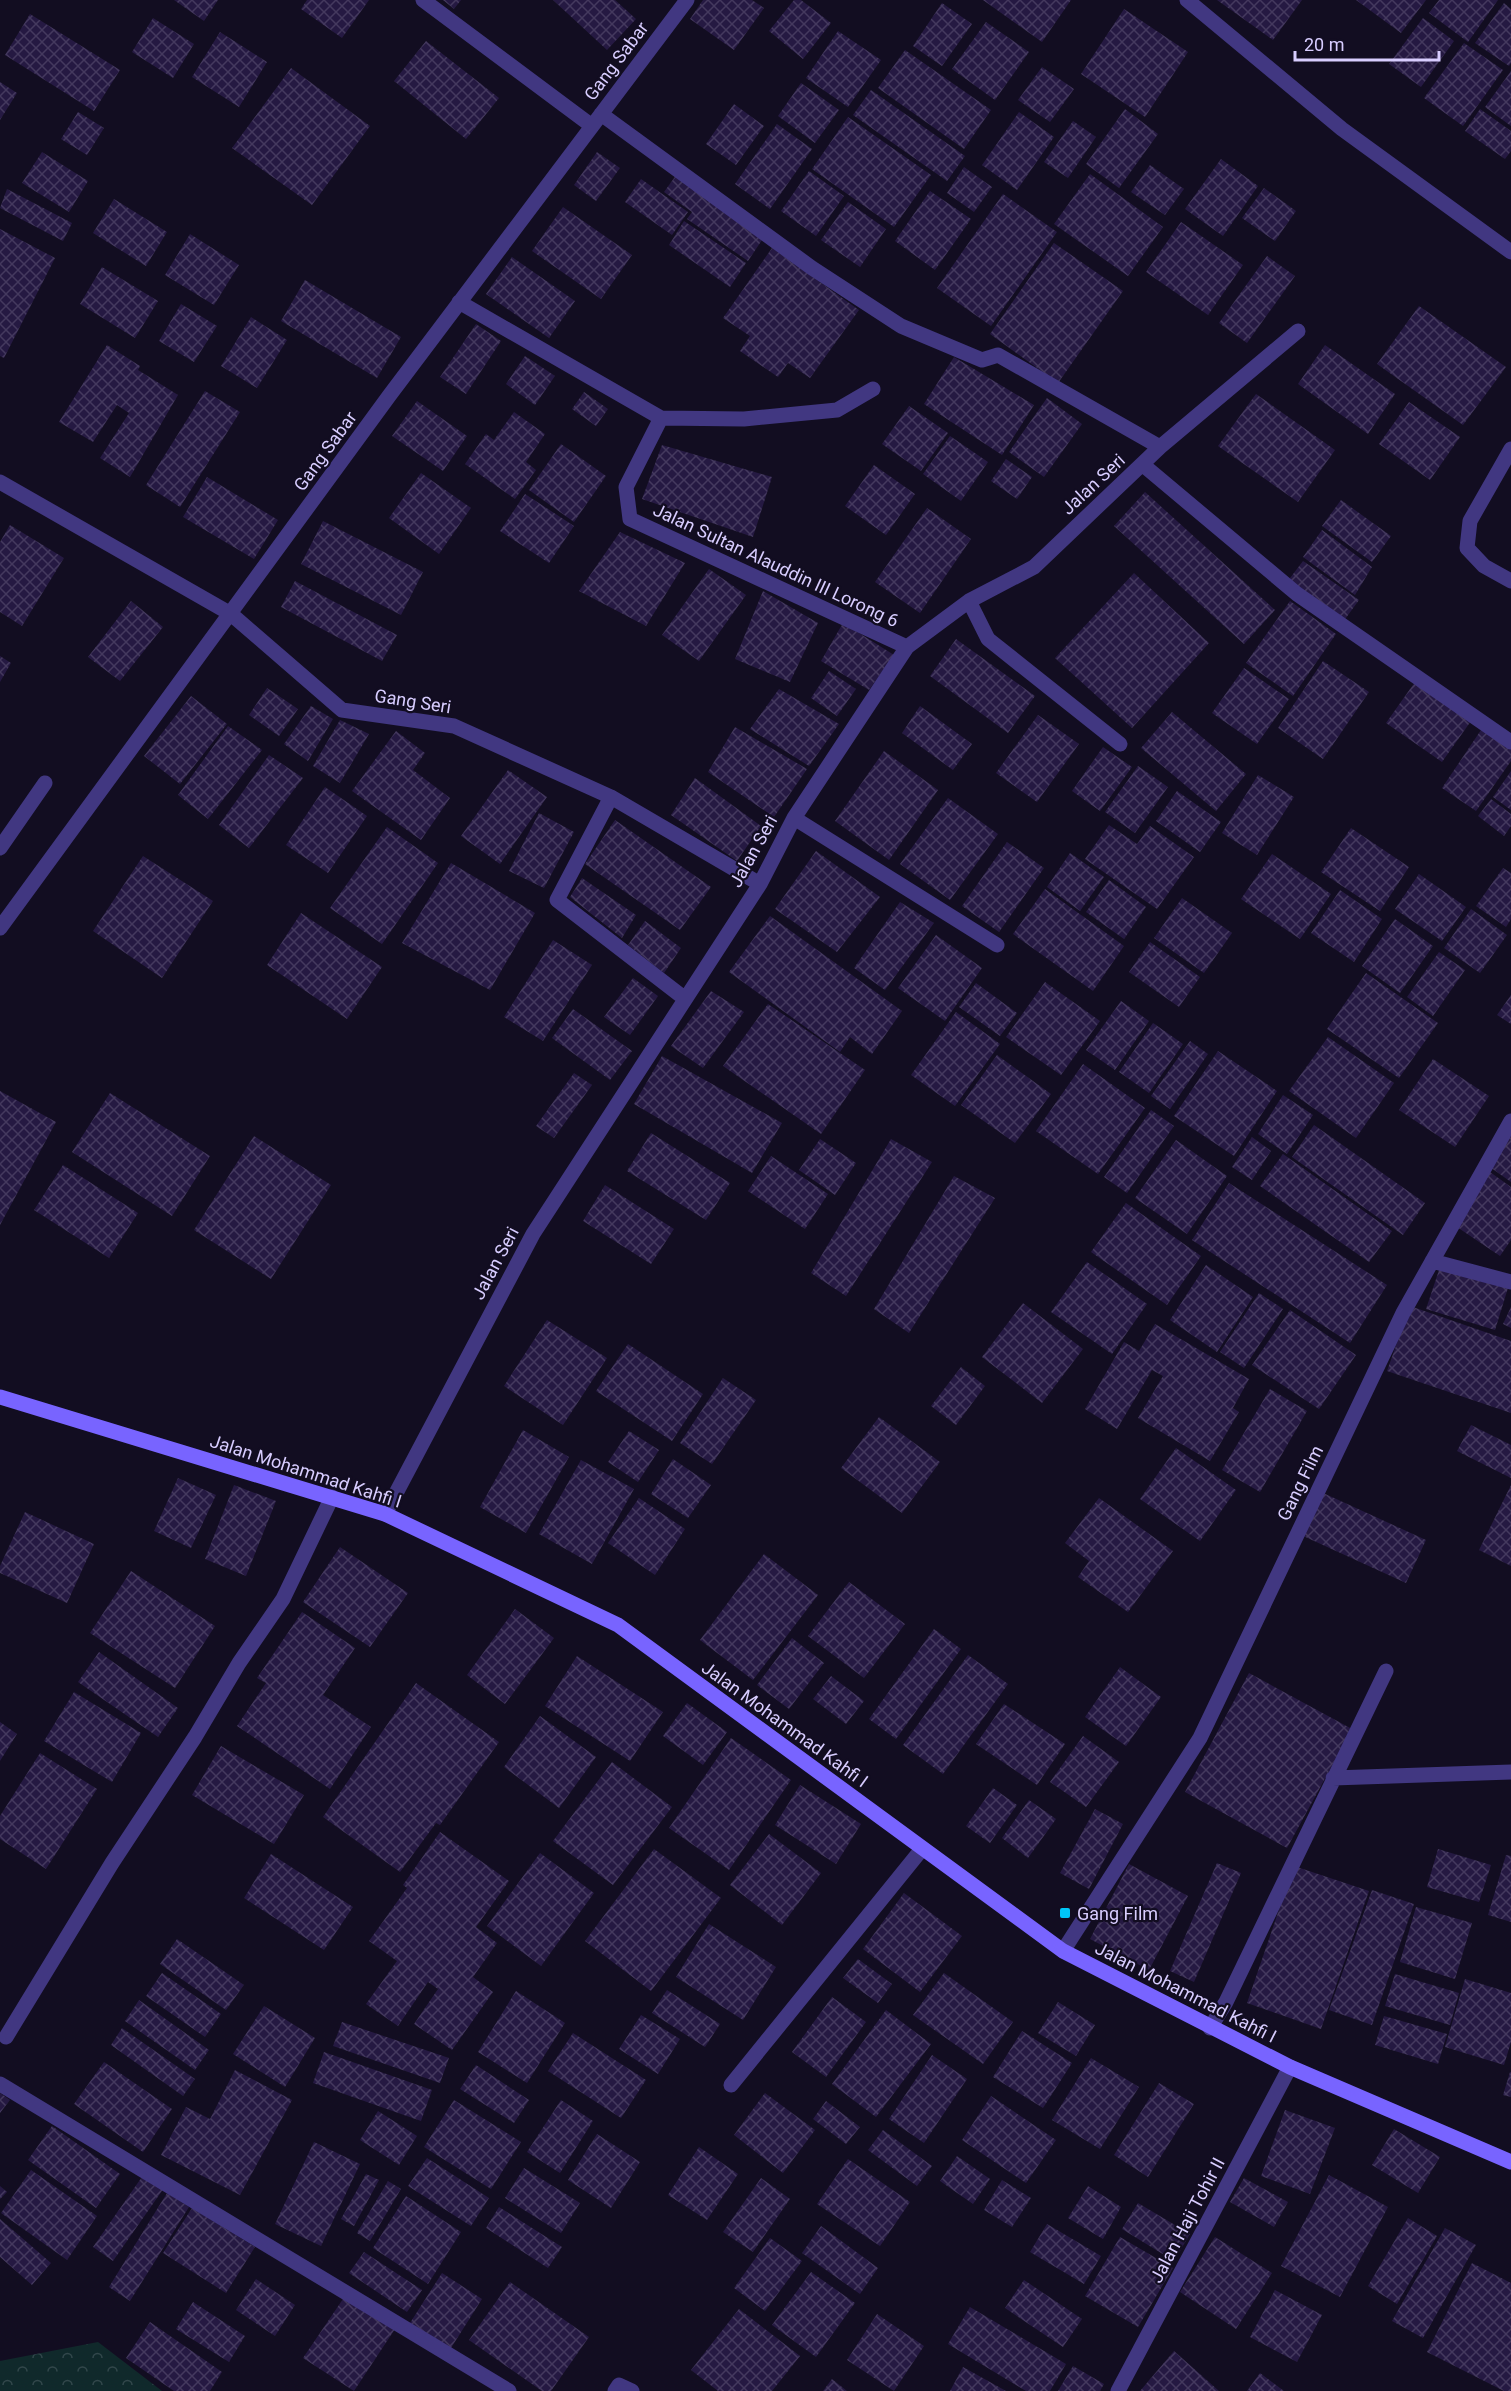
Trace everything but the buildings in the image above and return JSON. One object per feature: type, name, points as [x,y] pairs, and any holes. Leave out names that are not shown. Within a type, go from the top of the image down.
[{"type":"main road","name":"Jalan Mohammad Kahfi I","points":[[0,1397],[385,1514],[618,1625],[1063,1951],[1290,2067],[1511,2163]]},
{"type":"street","points":[[423,0],[812,268],[901,326],[982,360],[998,355],[1160,447]]},
{"type":"street","name":"Gang Sabar","points":[[0,928],[459,302],[687,0]]},
{"type":"street","points":[[1187,0],[1342,129],[1511,252]]},
{"type":"street","points":[[459,302],[661,418],[744,418],[837,410],[873,389]]},
{"type":"street","name":"Jalan Seri","points":[[385,1514],[533,1234],[760,884],[794,818],[907,646],[969,601],[1034,567],[1160,447],[1298,331]]},
{"type":"street","name":"Jalan Sultan Alauddin III Lorong 6","points":[[661,418],[626,488],[630,519],[907,646]]},
{"type":"street","points":[[1511,449],[1470,521],[1467,548],[1484,566],[1511,581]]},
{"type":"street","points":[[1142,464],[1297,594],[1511,742]]},
{"type":"street","name":"Gang Seri","points":[[0,482],[231,614],[342,710],[454,726],[611,797],[760,884]]},
{"type":"street","points":[[969,601],[988,639],[1120,744]]},
{"type":"street","points":[[0,848],[45,783]]},
{"type":"street","points":[[611,797],[557,900],[684,998]]},
{"type":"street","points":[[794,818],[997,945]]},
{"type":"street","name":"Gang Film","points":[[1063,1951],[1200,1738],[1403,1313],[1511,1120]]},
{"type":"street","points":[[1432,1261],[1511,1282]]},
{"type":"street","points":[[6,2037],[112,1863],[195,1737],[239,1663],[283,1599],[332,1497]]},
{"type":"street","points":[[1210,2028],[1226,2002],[1386,1671]]},
{"type":"street","points":[[1333,1778],[1511,1772]]},
{"type":"street","points":[[731,2085],[922,1849]]},
{"type":"street","name":"Jalan Haji Tohir II","points":[[1118,2391],[1290,2067]]},
{"type":"street","points":[[0,2084],[509,2391]]},
{"type":"street","points":[[615,2391],[619,2385],[632,2391]]},
{"type":"green space","points":[[98,2342],[162,2391],[0,2391],[0,2361]]},
{"type":"place","name":"Gang Film","points":[[1065,1913]]}]
